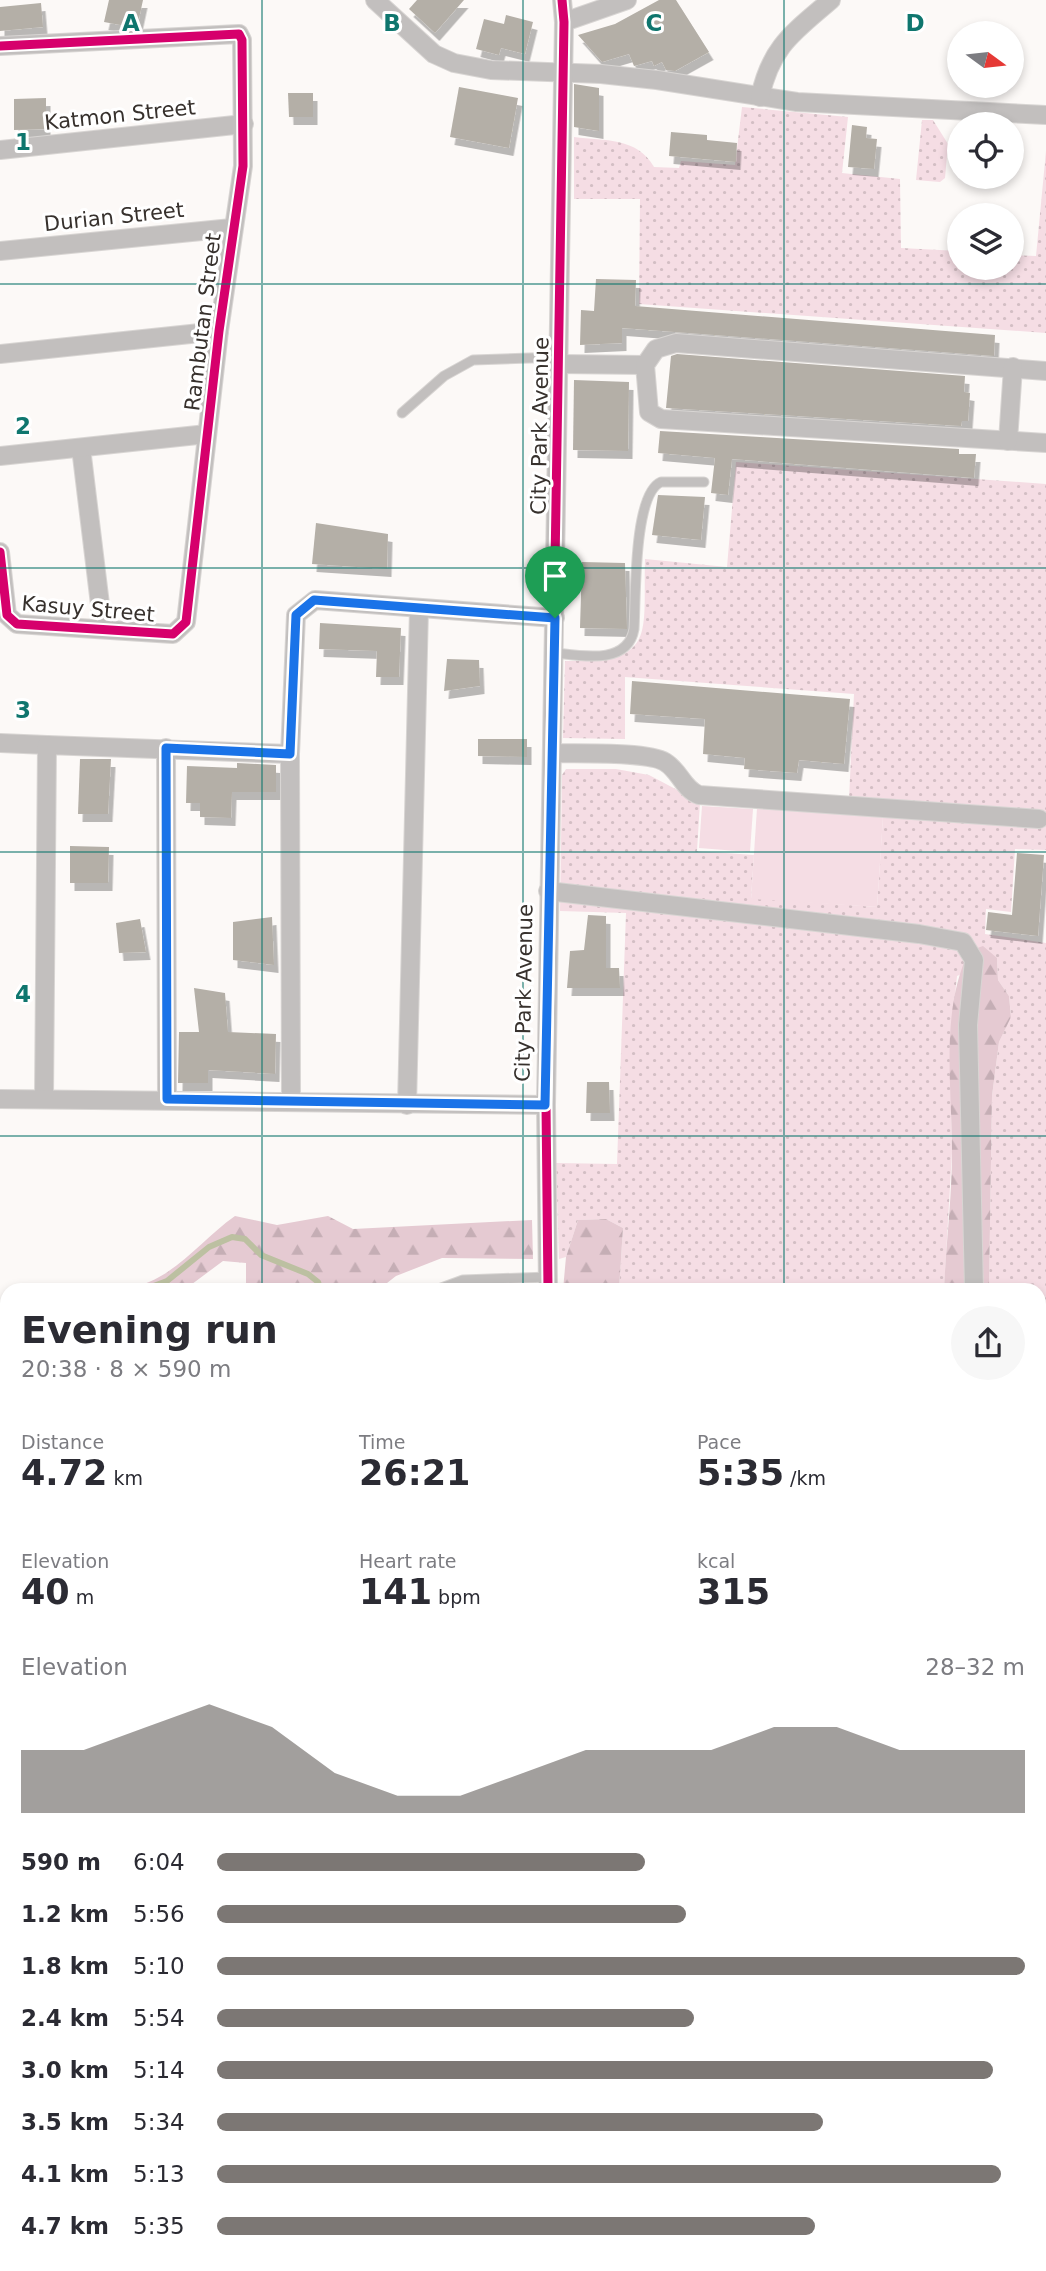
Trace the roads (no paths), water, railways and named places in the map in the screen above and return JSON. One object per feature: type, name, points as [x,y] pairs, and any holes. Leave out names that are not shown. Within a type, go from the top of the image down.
[{"type":"street","points":[[375,0],[435,54],[454,63],[491,70],[562,72],[657,80],[760,97],[835,104],[1046,115]]},
{"type":"street","name":"City Park Avenue","points":[[548,1283],[545,1105],[548,891],[556,653],[564,22],[562,0]]},
{"type":"street","points":[[564,22],[627,0]]},
{"type":"street","points":[[760,97],[764,75],[775,51],[831,0]]},
{"type":"street","name":"Rambutan Street","points":[[0,46],[232,32],[242,40],[243,166],[219,331],[186,622]]},
{"type":"street","name":"Katmon Street","points":[[0,150],[244,124]]},
{"type":"street","name":"Durian Street","points":[[0,251],[232,228]]},
{"type":"street","points":[[0,354],[219,331]]},
{"type":"street","points":[[1046,371],[832,357],[676,343],[656,349],[645,365],[649,412],[655,417],[1046,443]]},
{"type":"street","points":[[559,361],[645,365]]},
{"type":"street","points":[[1008,441],[1013,367]]},
{"type":"street","points":[[0,456],[207,435]]},
{"type":"street","points":[[81,448],[103,629]]},
{"type":"street","name":"Kasuy Street","points":[[0,552],[7,615],[17,624],[173,634],[186,622]]},
{"type":"street","points":[[291,1100],[290,754],[296,615],[314,600],[555,618]]},
{"type":"street","points":[[407,1105],[419,609]]},
{"type":"street","points":[[0,743],[290,754]]},
{"type":"street","points":[[44,1098],[47,745]]},
{"type":"street","points":[[166,748],[167,1099]]},
{"type":"street","points":[[552,753],[661,759],[678,770],[691,792],[699,795],[1039,819]]},
{"type":"street","points":[[548,891],[919,934],[963,942],[974,960],[968,1025],[974,1283]]},
{"type":"street","points":[[0,1099],[291,1100],[407,1105],[545,1105]]},
{"type":"street","points":[[0,2019],[0,2060]]},
{"type":"lane","points":[[402,413],[444,376],[473,360],[559,361]]},
{"type":"lane","points":[[556,653],[597,657],[618,652],[629,643],[634,629],[641,526],[650,489],[654,484],[667,481],[704,482]]},
{"type":"lane","points":[[455,1283],[463,1280],[527,1283]]},
{"type":"waterway","points":[[162,1283],[209,1247],[232,1237],[245,1239],[261,1255],[308,1274],[318,1283]]}]
